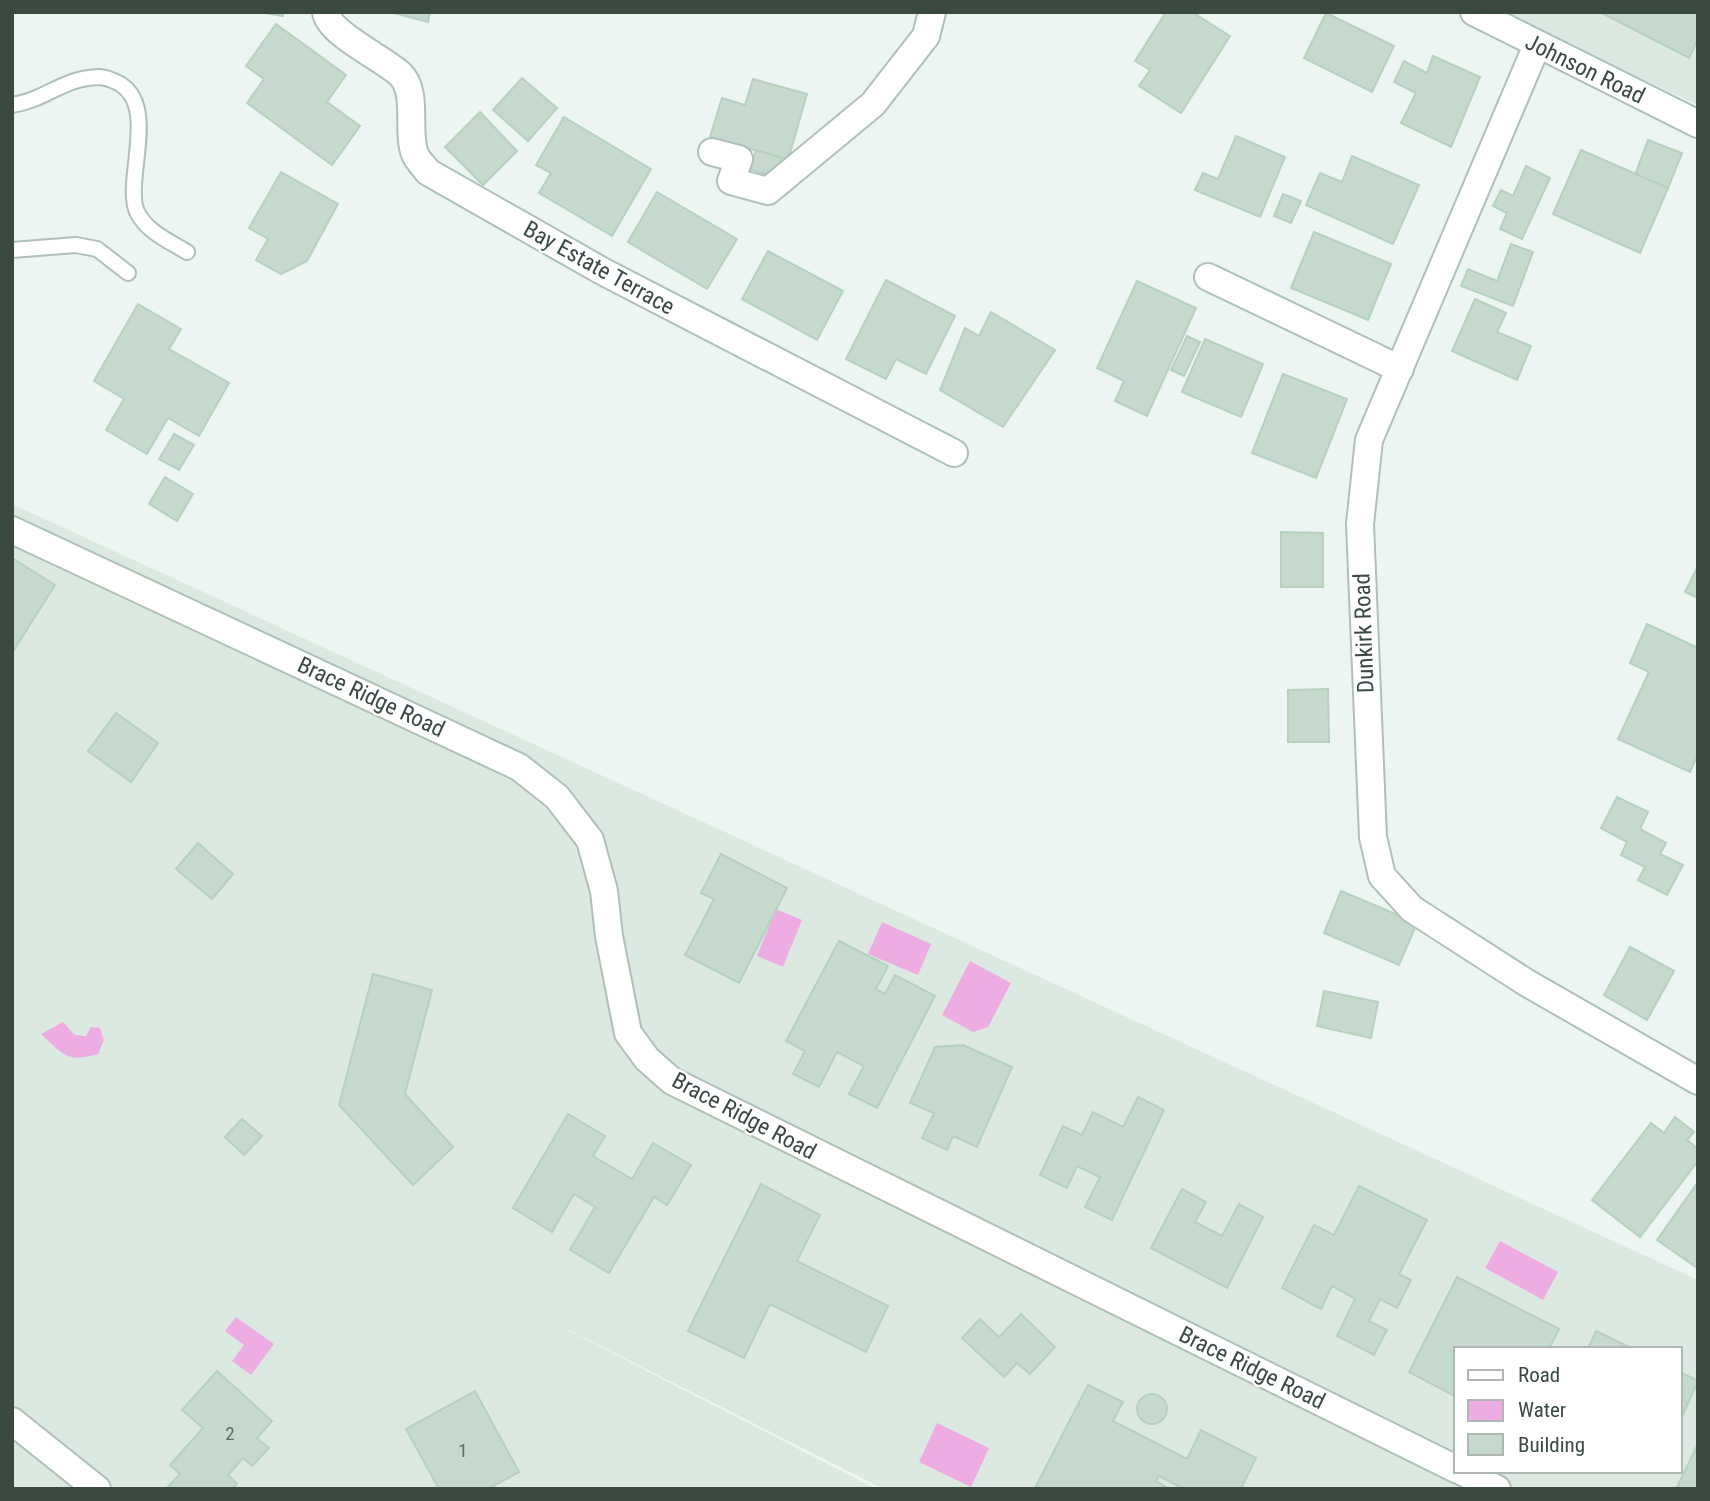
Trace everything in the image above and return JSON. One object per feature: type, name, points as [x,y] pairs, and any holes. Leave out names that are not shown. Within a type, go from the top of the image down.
[{"type":"street","name":"Bay Estate Terrace","points":[[326,12],[326,17],[339,32],[403,76],[411,100],[415,154],[428,172],[602,271],[954,453]]},
{"type":"street","points":[[712,152],[739,159],[731,181],[768,191],[873,104],[926,36],[932,12]]},
{"type":"street","name":"Johnson Road","points":[[1474,12],[1698,124]]},
{"type":"street","name":"Dunkirk Road","points":[[1536,45],[1369,440],[1360,524],[1373,837],[1382,876],[1412,909],[1527,983],[1698,1080]]},
{"type":"street","points":[[1208,277],[1400,369]]},
{"type":"street","name":"Brace Ridge Road","points":[[12,530],[519,767],[556,797],[590,841],[604,891],[609,936],[628,1033],[647,1059],[672,1081],[1454,1468]]},
{"type":"street","points":[[12,1421],[97,1489]]},
{"type":"street","points":[[1465,1473],[1497,1489]]},
{"type":"lane","points":[[12,105],[45,94],[65,82],[84,78],[103,77],[123,85],[133,99],[139,121],[136,209],[143,223],[156,234],[187,252]]},
{"type":"lane","points":[[12,250],[76,245],[97,249],[128,273]]},
{"type":"shaded area","points":[[1497,12],[1698,12],[1698,105]]},
{"type":"shaded area","points":[[12,504],[1698,1280],[1698,1489],[884,1489],[511,1301],[876,1489],[12,1489]]},
{"type":"water","points":[[776,909],[802,920],[783,967],[757,956]]},
{"type":"water","points":[[882,922],[931,944],[918,975],[868,954]]},
{"type":"water","points":[[970,961],[1011,983],[988,1027],[973,1032],[942,1015]]},
{"type":"water","points":[[63,1022],[75,1035],[86,1036],[91,1027],[100,1028],[104,1040],[98,1054],[87,1057],[66,1055],[41,1034]]},
{"type":"water","points":[[1500,1241],[1558,1272],[1543,1300],[1485,1268]]},
{"type":"water","points":[[236,1317],[274,1344],[251,1375],[232,1361],[244,1345],[225,1331]]},
{"type":"water","points":[[937,1423],[989,1448],[971,1487],[919,1462]]},
{"type":"building","points":[[260,12],[283,12],[283,16]]},
{"type":"building","points":[[390,12],[430,12],[428,22]]},
{"type":"building","points":[[1166,12],[1192,12],[1230,36],[1181,113],[1139,86],[1150,70],[1135,61]]},
{"type":"building","points":[[1600,12],[1698,12],[1698,39],[1689,58]]},
{"type":"building","points":[[1326,13],[1394,46],[1372,92],[1304,58]]},
{"type":"building","points":[[276,24],[346,75],[327,102],[360,126],[332,165],[247,103],[264,79],[246,66]]},
{"type":"building","points":[[1433,56],[1480,77],[1451,147],[1401,123],[1416,93],[1394,82],[1404,61],[1427,73]]},
{"type":"building","points":[[522,78],[557,108],[528,141],[493,110]]},
{"type":"building","points":[[753,79],[807,94],[788,160],[710,137],[722,98],[745,105]]},
{"type":"building","points":[[480,112],[517,151],[483,185],[445,147]]},
{"type":"building","points":[[564,117],[651,169],[612,236],[539,193],[551,173],[536,165]]},
{"type":"building","points":[[1236,136],[1285,157],[1260,217],[1195,190],[1203,173],[1218,179]]},
{"type":"building","points":[[1648,140],[1682,153],[1668,188],[1635,175]]},
{"type":"building","points":[[756,150],[785,159],[779,178],[750,169]]},
{"type":"building","points":[[1581,150],[1668,188],[1640,253],[1553,214]]},
{"type":"building","points":[[1352,156],[1419,185],[1393,244],[1306,205],[1320,173],[1342,182]]},
{"type":"building","points":[[1526,166],[1550,178],[1522,239],[1500,229],[1507,213],[1493,206],[1501,190],[1513,196]]},
{"type":"building","points":[[281,172],[338,204],[307,261],[281,274],[256,260],[268,239],[249,228]]},
{"type":"building","points":[[657,192],[737,239],[707,289],[628,242]]},
{"type":"building","points":[[1283,194],[1301,201],[1291,223],[1274,216]]},
{"type":"building","points":[[1314,232],[1391,264],[1368,320],[1291,288]]},
{"type":"building","points":[[1511,244],[1533,252],[1513,306],[1461,286],[1468,269],[1497,281]]},
{"type":"building","points":[[768,251],[843,291],[817,340],[742,299]]},
{"type":"building","points":[[886,280],[955,316],[926,374],[896,359],[886,379],[846,359]]},
{"type":"building","points":[[1137,281],[1196,308],[1147,416],[1115,401],[1124,381],[1097,368]]},
{"type":"building","points":[[1475,299],[1506,313],[1497,332],[1531,346],[1517,380],[1452,351]]},
{"type":"building","points":[[138,304],[181,329],[169,349],[229,383],[199,436],[168,418],[147,454],[106,430],[124,399],[94,381]]},
{"type":"building","points":[[991,312],[1055,350],[1003,427],[940,390],[965,328],[979,336]]},
{"type":"building","points":[[1187,336],[1200,342],[1184,376],[1171,370]]},
{"type":"building","points":[[1205,339],[1263,364],[1241,417],[1182,392]]},
{"type":"building","points":[[1283,374],[1347,399],[1316,478],[1252,453]]},
{"type":"building","points":[[174,434],[194,445],[179,470],[159,459]]},
{"type":"building","points":[[165,477],[193,494],[177,521],[149,504]]},
{"type":"building","points":[[1281,532],[1323,533],[1323,587],[1281,587]]},
{"type":"building","points":[[12,558],[55,585],[12,653]]},
{"type":"building","points":[[1698,566],[1698,598],[1685,592]]},
{"type":"building","points":[[1647,624],[1698,648],[1698,754],[1690,772],[1618,739],[1649,672],[1630,663]]},
{"type":"building","points":[[1328,689],[1329,742],[1288,742],[1288,690]]},
{"type":"building","points":[[116,713],[158,743],[131,782],[88,751]]},
{"type":"building","points":[[1617,797],[1648,812],[1640,829],[1666,843],[1660,854],[1683,865],[1667,895],[1638,880],[1645,867],[1621,855],[1627,842],[1601,828]]},
{"type":"building","points":[[198,843],[233,874],[212,899],[176,869]]},
{"type":"building","points":[[721,854],[787,888],[739,983],[685,955],[714,899],[701,893]]},
{"type":"building","points":[[1341,891],[1417,923],[1399,965],[1324,933]]},
{"type":"building","points":[[839,941],[888,966],[876,989],[885,994],[895,975],[935,996],[877,1108],[849,1094],[864,1066],[837,1052],[819,1087],[793,1074],[805,1051],[786,1041]]},
{"type":"building","points":[[1630,947],[1674,971],[1647,1020],[1604,995]]},
{"type":"building","points":[[373,974],[432,990],[405,1094],[453,1147],[413,1185],[339,1105]]},
{"type":"building","points":[[1324,991],[1378,1002],[1371,1038],[1317,1026]]},
{"type":"building","points":[[963,1045],[1012,1067],[977,1147],[953,1136],[947,1150],[922,1138],[934,1113],[910,1103],[935,1047]]},
{"type":"building","points":[[1138,1097],[1164,1110],[1112,1220],[1085,1207],[1100,1177],[1077,1166],[1067,1188],[1040,1175],[1063,1126],[1082,1135],[1093,1112],[1123,1127]]},
{"type":"building","points":[[568,1114],[605,1136],[593,1156],[632,1179],[653,1143],[691,1165],[667,1205],[654,1197],[609,1273],[570,1250],[595,1207],[574,1194],[552,1232],[513,1208]]},
{"type":"building","points":[[1675,1117],[1694,1132],[1687,1140],[1698,1149],[1698,1161],[1640,1237],[1592,1200],[1651,1123],[1664,1133]]},
{"type":"building","points":[[242,1119],[262,1136],[244,1155],[225,1137]]},
{"type":"building","points":[[1698,1182],[1698,1264],[1696,1267],[1657,1240]]},
{"type":"building","points":[[761,1184],[820,1215],[797,1261],[888,1306],[866,1352],[770,1304],[744,1358],[688,1331]]},
{"type":"building","points":[[1359,1186],[1427,1220],[1399,1274],[1411,1280],[1397,1308],[1380,1299],[1369,1321],[1387,1330],[1374,1355],[1337,1336],[1355,1299],[1332,1286],[1321,1309],[1282,1288],[1314,1225],[1334,1235]]},
{"type":"building","points":[[1182,1189],[1206,1202],[1195,1222],[1222,1236],[1239,1204],[1263,1217],[1227,1288],[1151,1248]]},
{"type":"building","points":[[1457,1277],[1559,1329],[1550,1347],[1454,1347],[1454,1395],[1409,1372]]},
{"type":"building","points":[[1021,1314],[1055,1347],[1030,1374],[1017,1363],[1004,1377],[962,1338],[980,1319],[999,1337]]},
{"type":"building","points":[[1596,1331],[1629,1347],[1589,1347]]},
{"type":"building","points":[[217,1371],[272,1421],[257,1438],[269,1448],[252,1466],[243,1458],[228,1475],[237,1484],[232,1489],[166,1489],[180,1474],[170,1465],[203,1428],[182,1410]]},
{"type":"building","points":[[1682,1373],[1698,1381],[1682,1417]]},
{"type":"building","points":[[1088,1385],[1123,1402],[1113,1421],[1187,1459],[1201,1430],[1256,1458],[1241,1489],[1184,1489],[1159,1476],[1156,1481],[1169,1489],[1041,1489],[1036,1486]]},
{"type":"building","points":[[475,1391],[519,1472],[488,1489],[439,1489],[406,1429]]},
{"type":"building","points":[[1152,1394],[1158,1395],[1166,1403],[1166,1415],[1158,1423],[1152,1424],[1146,1423],[1138,1415],[1137,1409],[1138,1403],[1146,1395]]},
{"type":"building","points":[[1698,1444],[1698,1489],[1676,1489]]}]
